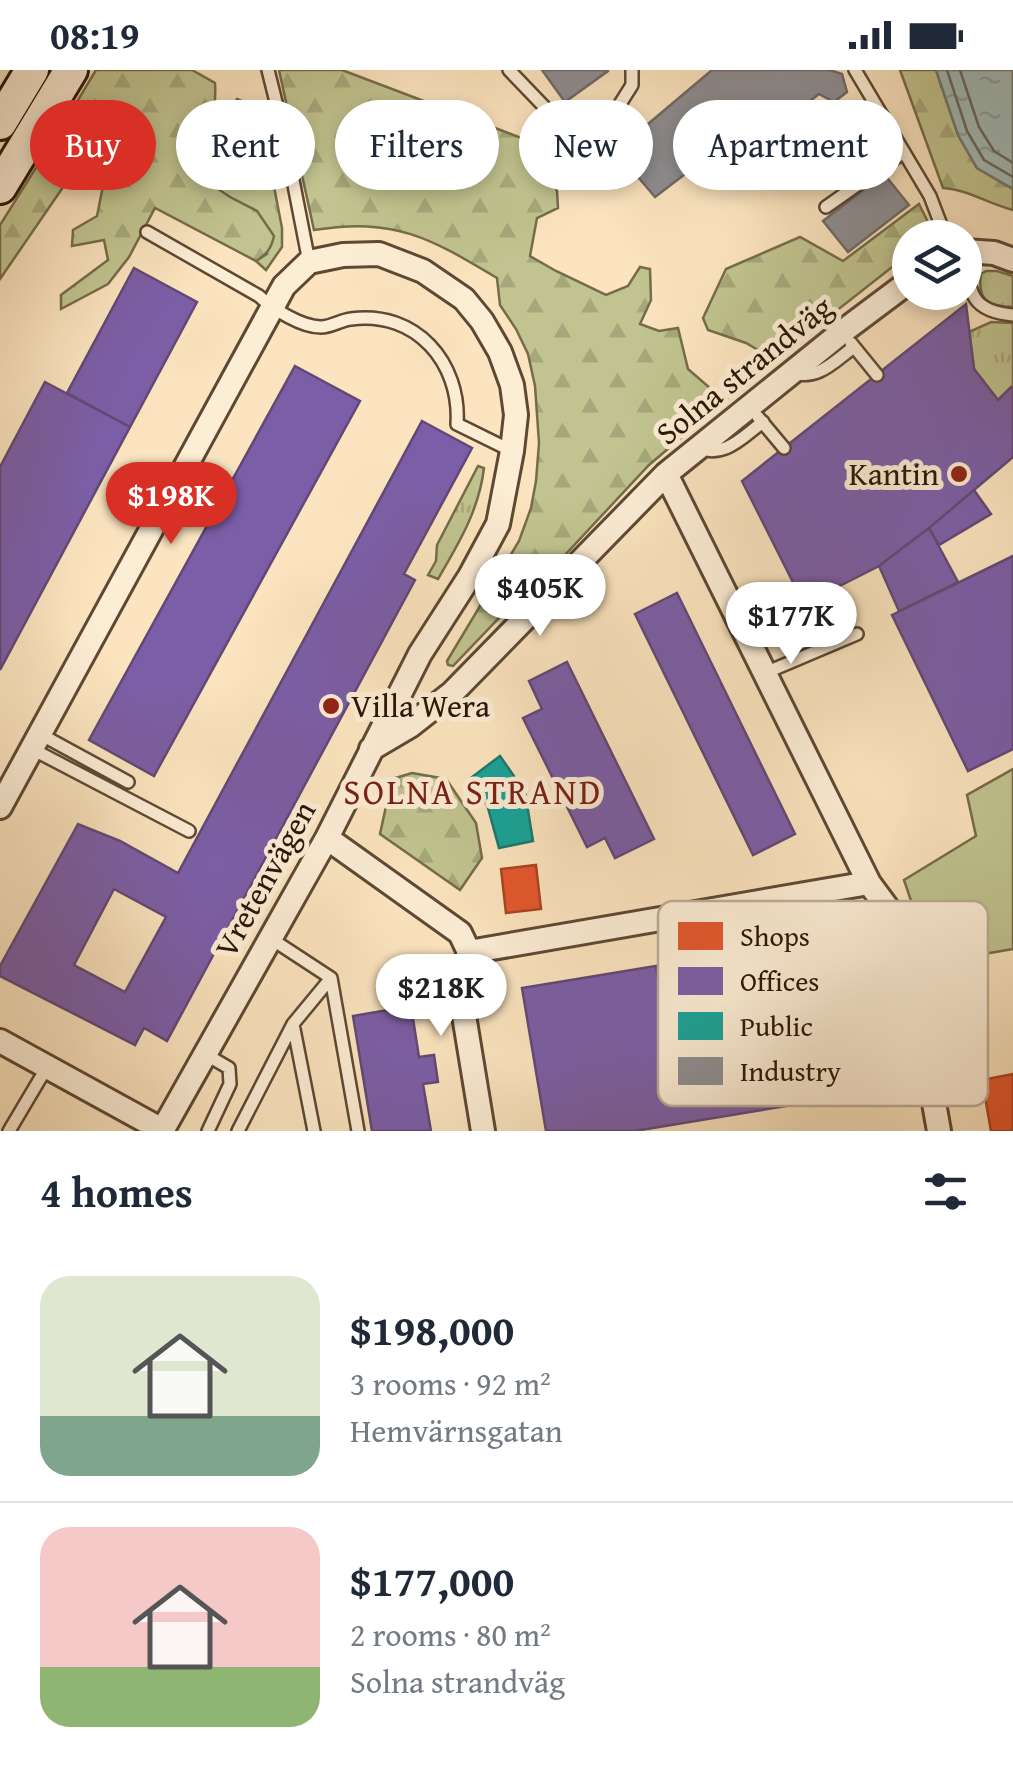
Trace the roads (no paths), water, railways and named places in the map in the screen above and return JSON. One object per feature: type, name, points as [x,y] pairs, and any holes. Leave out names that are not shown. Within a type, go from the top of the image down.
[{"type":"main road","points":[[4,114],[32,70]]},
{"type":"main road","points":[[0,187],[71,70]]},
{"type":"street","name":"Vretenvägen","points":[[162,1130],[327,838],[420,654],[498,524],[512,451],[516,415],[512,385],[500,352],[464,299],[423,271],[379,254],[309,262]]},
{"type":"street","points":[[982,254],[1013,260]]},
{"type":"street","points":[[0,807],[271,306],[284,286],[309,262]]},
{"type":"street","name":"Solna strandväg","points":[[883,901],[870,883],[666,474],[698,448],[756,414],[792,372],[848,340],[892,299]]},
{"type":"street","points":[[371,749],[410,726],[452,693],[666,474]]},
{"type":"street","points":[[327,838],[460,933],[469,952],[459,986],[483,1131]]},
{"type":"street","points":[[764,901],[870,883]]},
{"type":"street","points":[[469,952],[658,919]]},
{"type":"street","points":[[0,1041],[162,1130]]},
{"type":"street","name":"Solna strandväg","points":[[935,1106],[939,1131]]},
{"type":"lane","points":[[268,70],[309,262]]},
{"type":"lane","points":[[509,70],[556,119],[584,124],[615,112],[632,85],[632,70]]},
{"type":"lane","points":[[855,70],[930,196],[939,220]]},
{"type":"lane","points":[[826,207],[904,152]]},
{"type":"lane","points":[[146,232],[292,318],[320,328],[352,319],[378,320],[422,338],[447,367],[458,405],[457,424],[512,451]]},
{"type":"lane","points":[[982,306],[992,313],[1013,315]]},
{"type":"lane","points":[[966,313],[969,310]]},
{"type":"lane","points":[[848,340],[877,375]]},
{"type":"lane","points":[[756,414],[784,448]]},
{"type":"lane","points":[[765,673],[857,634]]},
{"type":"lane","points":[[36,741],[128,782]]},
{"type":"lane","points":[[36,741],[188,830]]},
{"type":"lane","points":[[270,938],[331,978],[358,1131]]},
{"type":"lane","points":[[238,1131],[293,1024],[331,978]]},
{"type":"lane","points":[[293,1024],[314,1131]]},
{"type":"lane","points":[[205,1054],[229,1068],[230,1084],[208,1131]]},
{"type":"lane","points":[[8,1128],[47,1067]]},
{"type":"water","points":[[936,70],[1013,70],[1013,189],[977,168],[958,135]]},
{"type":"place","name":"Kantin","points":[[959,474]]},
{"type":"place","name":"Villa Wera","points":[[331,706]]},
{"type":"district","name":"SOLNA STRAND","points":[[473,792]]}]
